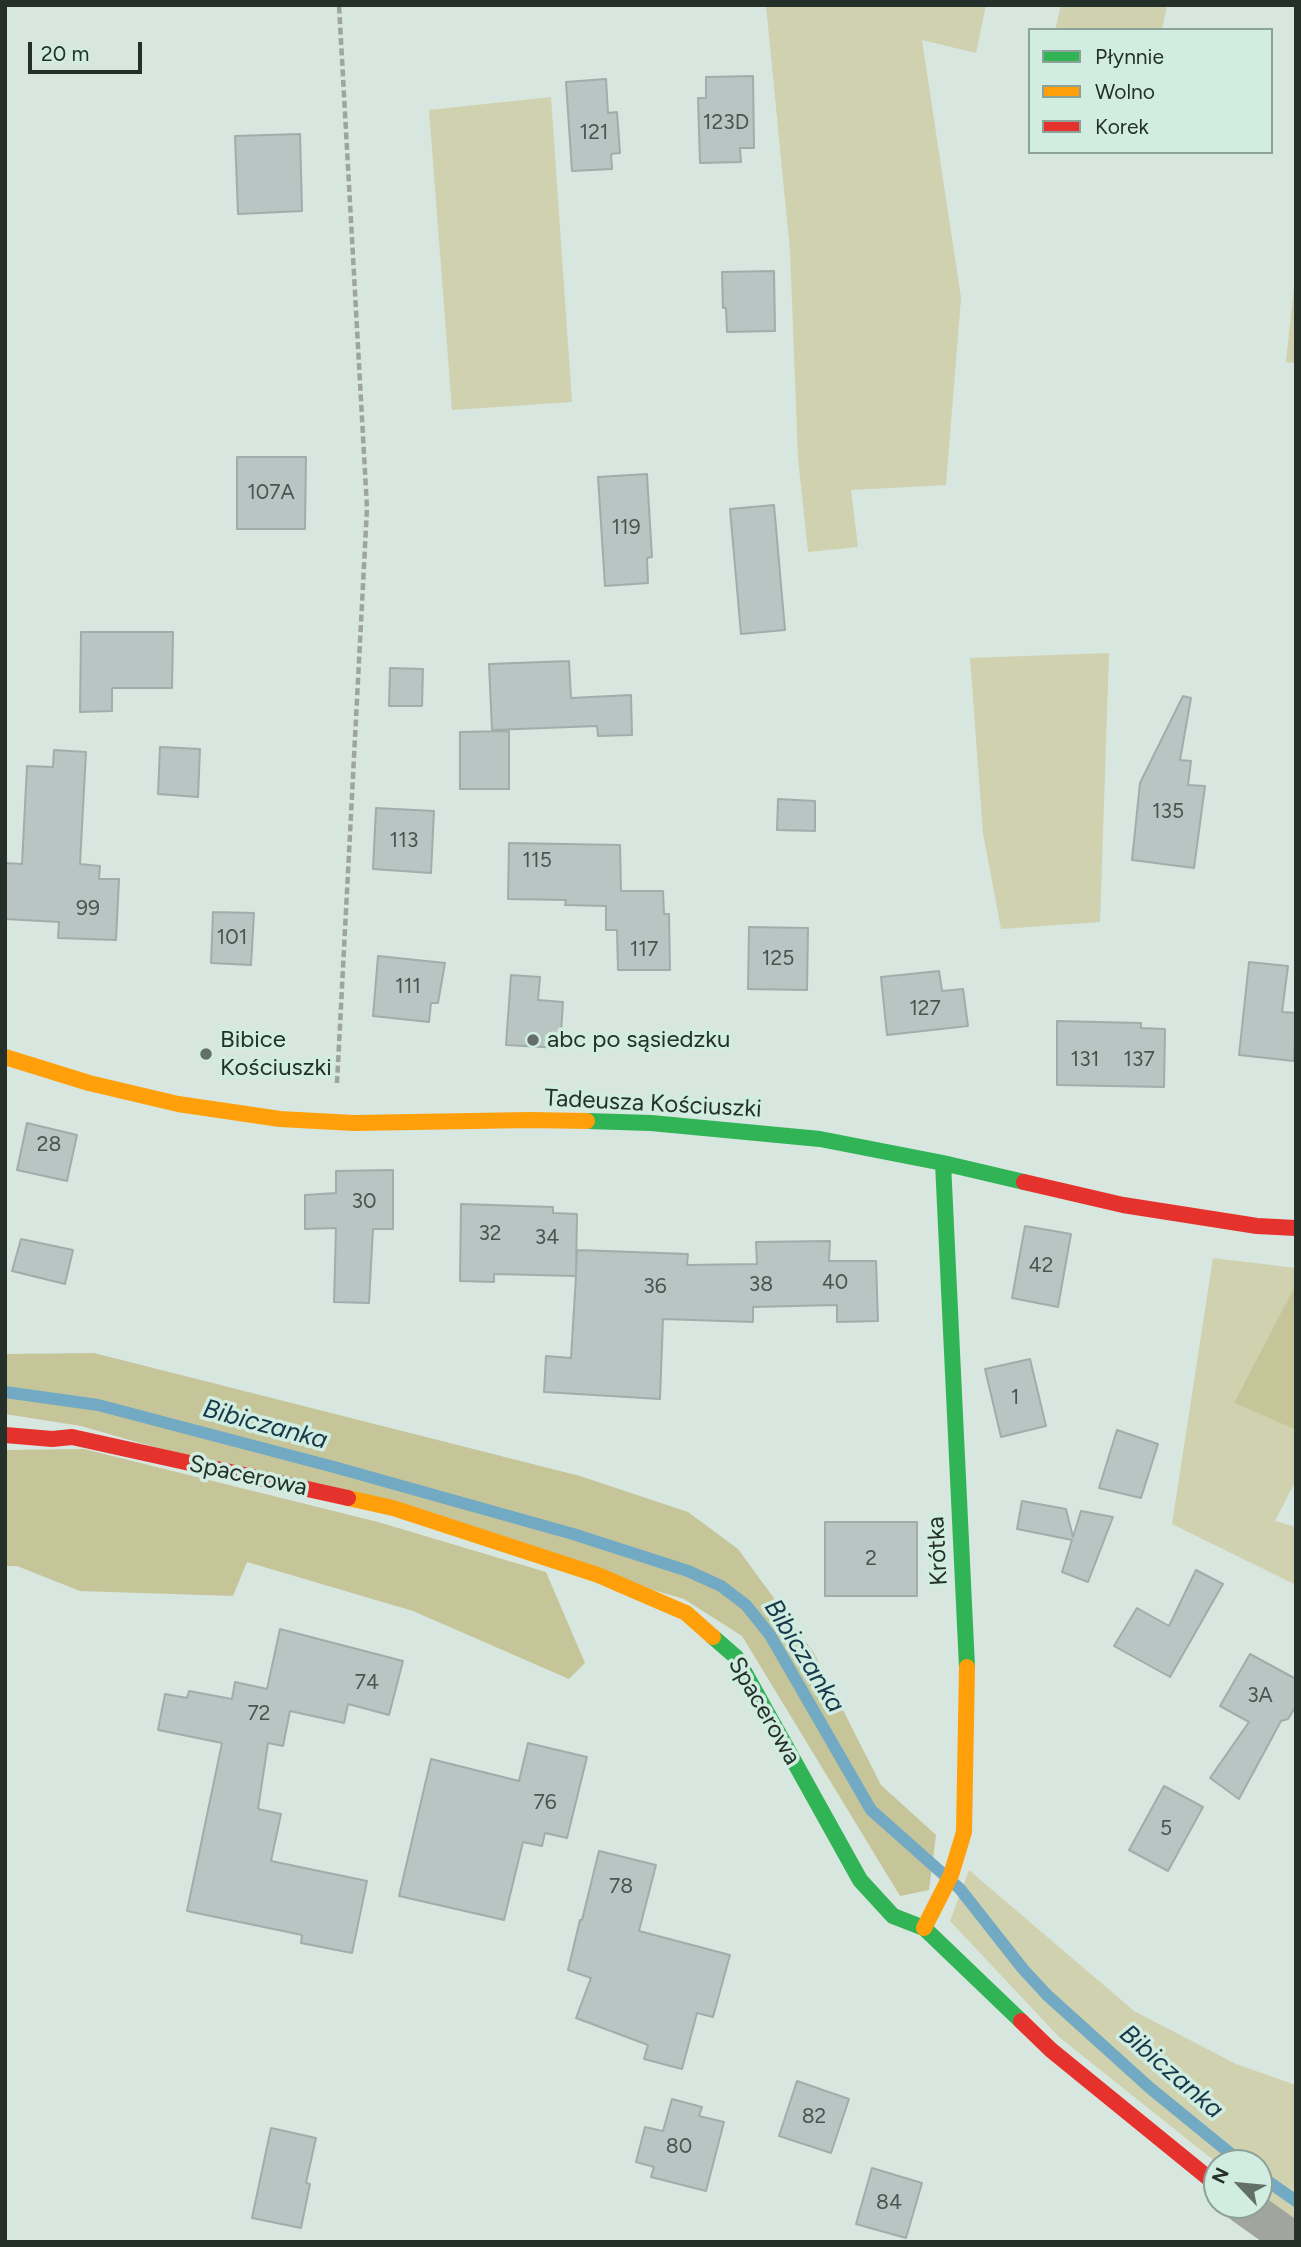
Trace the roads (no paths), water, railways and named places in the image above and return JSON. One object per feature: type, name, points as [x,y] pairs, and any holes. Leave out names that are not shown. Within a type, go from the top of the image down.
[{"type":"street","name":"Tadeusza Kościuszki","points":[[5,1057],[89,1083],[178,1104],[280,1119],[335,1122],[530,1120],[668,1124],[821,1139],[943,1163],[1123,1205],[1256,1226],[1296,1228]]},
{"type":"street","name":"Krótka","points":[[924,1928],[948,1881],[964,1832],[967,1668],[943,1163]]},
{"type":"street","name":"Spacerowa","points":[[5,1435],[52,1439],[72,1437],[393,1508],[598,1575],[686,1614],[736,1657],[860,1880],[893,1916],[924,1928],[1051,2050],[1203,2174]]},
{"type":"street","points":[[1263,2219],[1295,2242]]},
{"type":"waterway","name":"Bibiczanka","points":[[5,1392],[98,1405],[334,1467],[573,1534],[688,1571],[721,1586],[746,1605],[770,1635],[871,1810],[960,1889],[1047,1995],[1150,2088],[1225,2149]]},
{"type":"waterway","name":"Bibiczanka","points":[[1273,2185],[1296,2201]]},
{"type":"place","name":"abc po sąsiedzku","points":[[533,1040]]},
{"type":"place","name":"Bibice Kościuszki","points":[[206,1054]]}]
